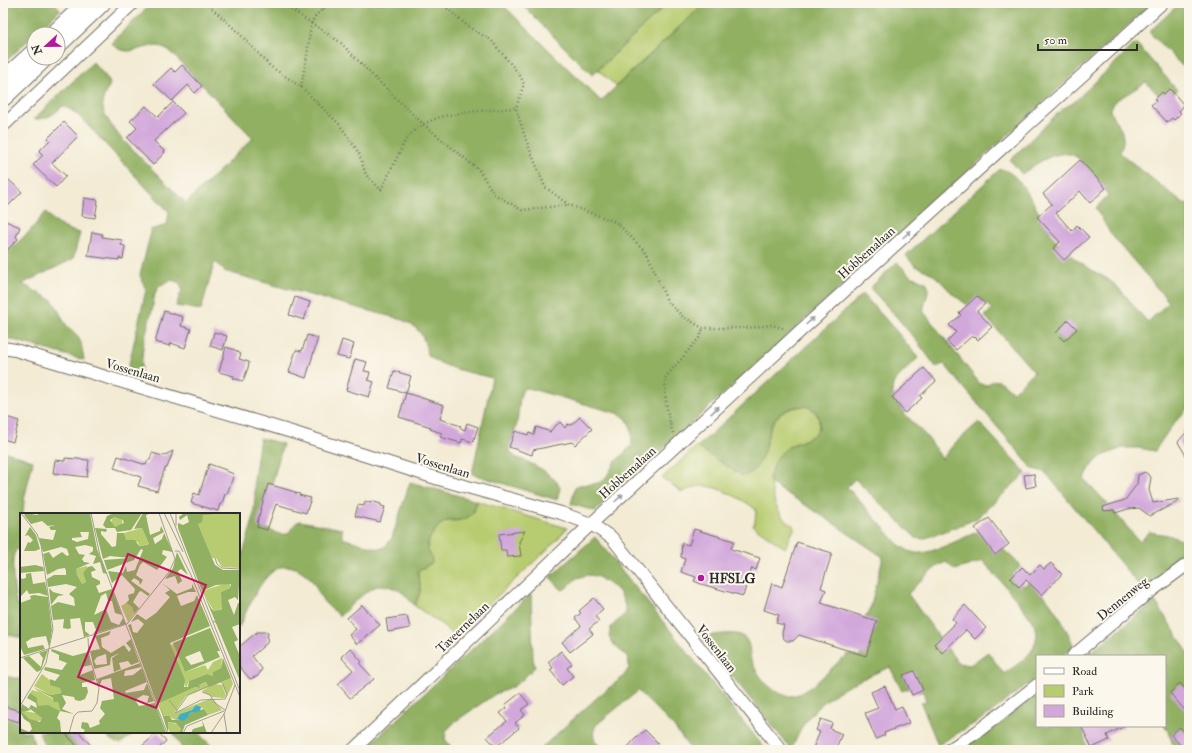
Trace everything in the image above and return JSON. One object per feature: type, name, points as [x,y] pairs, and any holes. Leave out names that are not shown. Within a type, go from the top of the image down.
[{"type":"main road","points":[[66,36],[101,3]]},
{"type":"main road","points":[[3,97],[36,66]]},
{"type":"street","points":[[59,26],[83,3]]},
{"type":"street","points":[[3,126],[133,3]]},
{"type":"street","name":"Hobbemalaan","points":[[591,524],[798,333],[1162,3]]},
{"type":"street","points":[[3,77],[26,56]]},
{"type":"street","name":"Vossenlaan","points":[[3,348],[22,352],[295,433],[439,479],[562,513],[591,524],[612,538],[780,750]]},
{"type":"street","name":"Taveernelaan","points":[[353,750],[591,524]]},
{"type":"street","name":"Dennenweg","points":[[1074,655],[1143,597],[1189,563]]},
{"type":"street","points":[[949,750],[977,732],[1036,686]]},
{"type":"path","points":[[206,3],[238,32],[270,66],[300,88],[339,124],[359,153],[366,175],[381,190],[407,137],[423,124],[440,117],[465,112],[516,108]]},
{"type":"path","points":[[281,3],[340,42],[423,124],[479,170],[494,194],[522,210],[569,205]]},
{"type":"path","points":[[300,88],[307,55],[311,24],[316,16],[330,3]]},
{"type":"path","points":[[441,3],[470,28],[491,40],[519,74],[524,84],[516,108],[526,140],[545,187],[569,205],[616,222],[647,253],[667,301],[682,316],[703,328],[748,328],[772,325],[798,333]]},
{"type":"path","points":[[677,445],[669,419],[665,378],[700,337],[703,328]]},
{"type":"green space","points":[[3,3],[55,3],[60,10],[43,26],[26,26],[26,42],[3,64]]},
{"type":"green space","points":[[152,3],[501,3],[601,101],[705,3],[1147,3],[1149,6],[595,511],[571,504],[575,488],[579,485],[601,482],[607,476],[615,462],[632,445],[629,424],[620,414],[528,388],[523,389],[520,397],[517,424],[510,444],[510,451],[515,457],[543,470],[557,482],[560,488],[557,500],[472,474],[492,378],[458,370],[434,360],[427,355],[420,332],[412,325],[400,319],[224,271],[215,261],[201,310],[176,306],[182,290],[180,283],[172,280],[159,287],[155,293],[144,340],[140,377],[127,373],[146,290],[140,275],[150,236],[150,230],[167,225],[169,212],[81,118],[71,110],[63,106],[50,116],[43,119],[34,119],[93,62],[108,79],[110,84],[104,97],[103,109],[105,115],[120,137],[186,203],[253,138],[169,50],[157,46],[128,51],[117,48],[111,43]]},
{"type":"green space","points":[[520,3],[668,3],[592,75]]},
{"type":"green space","points":[[668,3],[705,3],[616,86],[598,70]]},
{"type":"green space","points":[[1180,3],[1189,3],[1189,73],[1149,32]]},
{"type":"green space","points":[[1136,43],[1177,90],[1166,103],[1146,82],[1116,100],[1110,110],[1123,134],[1120,153],[1185,205],[1189,201],[1189,408],[1170,428],[1155,451],[1138,448],[1122,448],[1102,456],[1092,465],[1084,479],[1140,542],[1149,532],[1168,535],[1189,543],[1189,553],[1143,590],[1045,472],[1033,469],[944,364],[936,367],[921,346],[870,288],[897,262],[911,276],[926,282],[928,292],[923,311],[980,384],[987,385],[991,382],[998,381],[1013,392],[1034,372],[985,316],[992,309],[978,297],[970,307],[954,295],[938,279],[917,267],[906,255],[1000,169],[1009,172],[1024,187],[1053,237],[1061,246],[1080,262],[1113,283],[1148,322],[1169,302],[1110,233],[1096,208],[1108,195],[1082,162],[1078,158],[1071,155],[1057,155],[1041,161],[1022,174],[1010,160],[1062,109],[1073,103]]},
{"type":"green space","points":[[46,212],[61,226],[80,233],[73,259],[22,284],[52,300],[67,326],[77,335],[81,343],[84,360],[3,337],[3,256],[28,233]]},
{"type":"green space","points":[[863,294],[918,358],[893,384],[893,394],[895,401],[928,439],[942,459],[954,444],[979,422],[1026,473],[976,519],[922,539],[916,538],[855,479],[847,487],[898,544],[907,550],[916,553],[930,551],[948,545],[979,531],[983,527],[1021,566],[1012,575],[1024,586],[1032,580],[1045,596],[1061,620],[1074,647],[1063,655],[1036,655],[1036,678],[985,717],[938,745],[921,703],[926,701],[923,691],[917,693],[914,686],[902,691],[890,667],[846,687],[826,700],[817,708],[801,728],[791,749],[702,639],[711,635],[741,635],[748,643],[752,663],[764,681],[772,689],[787,696],[796,695],[803,692],[818,681],[842,658],[845,659],[847,654],[860,657],[865,639],[855,635],[870,610],[883,557],[815,511],[770,483],[770,474],[779,455],[791,446],[815,434],[818,429],[820,423],[818,416],[814,410],[809,407],[802,406],[789,409],[782,412],[773,421],[759,464],[749,474],[742,476],[697,447]],"holes":[[[983,561],[1035,625],[1037,632],[1035,644],[1029,654],[1004,674],[988,652],[970,665],[958,663],[908,594],[931,571],[946,562],[955,570]]]},
{"type":"green space","points":[[807,406],[817,414],[818,417],[819,422],[816,433],[812,437],[787,448],[769,478],[775,504],[783,518],[795,527],[785,548],[753,526],[755,522],[756,510],[739,498],[709,486],[698,487],[682,492],[662,478],[697,446],[742,476],[751,473],[757,465],[772,424],[777,417],[794,408]]},
{"type":"green space","points":[[260,438],[283,444],[262,520],[262,525],[271,531],[280,534],[287,534],[294,524],[300,521],[342,529],[342,538],[379,549],[385,547],[392,538],[410,482],[477,501],[473,512],[469,516],[463,519],[446,521],[437,528],[432,535],[427,545],[432,563],[418,571],[420,590],[415,606],[399,590],[381,585],[370,589],[340,616],[324,602],[310,578],[297,568],[285,566],[274,570],[265,579],[257,590],[240,625],[240,565],[253,520],[255,498],[254,479]]},
{"type":"green space","points":[[3,451],[33,461],[24,500],[23,513],[20,513],[20,548],[15,552],[13,558],[15,594],[17,605],[20,606],[20,638],[3,633]]},
{"type":"green space","points":[[477,501],[567,528],[554,543],[454,637],[444,626],[415,606],[420,589],[418,571],[428,565],[430,555],[428,546],[430,537],[436,529],[445,522],[464,519],[474,512]]},
{"type":"green space","points":[[595,537],[766,750],[691,750],[674,727],[638,691],[596,725],[594,729],[594,736],[602,750],[539,750],[600,695],[623,677],[629,668],[628,657],[615,646],[609,637],[611,627],[626,613],[624,602],[619,591],[597,576],[587,575],[577,578],[562,590],[550,577]]},
{"type":"green space","points":[[531,594],[533,659],[535,667],[511,688],[495,694],[456,721],[446,731],[445,739],[453,750],[364,750]]},
{"type":"green space","points":[[1155,601],[1189,654],[1189,750],[1168,750],[1173,748],[1171,737],[1166,727],[1166,655],[1087,655]]},
{"type":"green space","points":[[3,676],[20,679],[20,733],[30,733],[36,750],[3,750]]},
{"type":"green space","points":[[1036,696],[1036,727],[1081,727],[1083,731],[1087,750],[960,750],[1000,724]]},
{"type":"green space","points":[[39,733],[70,733],[85,750],[46,750]]},
{"type":"green space","points":[[105,733],[135,733],[121,743],[115,742]]},
{"type":"green space","points":[[174,733],[200,733],[201,736],[216,750],[183,750]]},
{"type":"building","points":[[182,65],[202,86],[195,93],[188,85],[172,101],[154,84],[171,68],[175,72]]},
{"type":"building","points":[[1169,89],[1183,104],[1179,111],[1181,113],[1174,120],[1172,118],[1167,122],[1151,105],[1156,101],[1155,99],[1162,92],[1164,94]]},
{"type":"building","points":[[173,102],[184,113],[154,141],[165,152],[153,165],[127,138],[137,128],[130,121],[146,106],[158,117]]},
{"type":"building","points":[[64,122],[78,136],[52,163],[66,176],[56,187],[33,165],[43,155],[39,151],[50,140],[48,138]]},
{"type":"building","points":[[1080,160],[1106,188],[1090,203],[1080,191],[1056,213],[1072,231],[1077,225],[1089,237],[1064,260],[1053,248],[1060,242],[1037,217],[1052,204],[1043,194]]},
{"type":"building","points":[[8,179],[22,192],[3,211],[3,184]]},
{"type":"building","points":[[84,198],[98,200],[95,218],[82,216]]},
{"type":"building","points":[[3,220],[20,227],[16,237],[18,239],[3,254]]},
{"type":"building","points":[[92,232],[102,234],[102,237],[122,240],[121,245],[125,246],[123,259],[119,258],[119,260],[88,256]]},
{"type":"building","points":[[977,296],[985,304],[977,311],[992,327],[978,340],[972,336],[956,350],[947,341],[956,332],[949,325],[961,315],[959,313]]},
{"type":"building","points":[[295,297],[310,302],[304,320],[289,315]]},
{"type":"building","points":[[164,311],[183,317],[181,326],[191,329],[185,348],[171,343],[170,346],[155,342]]},
{"type":"building","points":[[1068,320],[1077,329],[1064,341],[1056,333]]},
{"type":"building","points":[[214,332],[227,336],[223,350],[210,346]]},
{"type":"building","points":[[307,335],[318,338],[306,378],[289,372],[296,350],[302,351]]},
{"type":"building","points":[[342,340],[354,344],[349,359],[337,356]]},
{"type":"building","points":[[226,347],[241,354],[239,359],[249,362],[243,381],[233,378],[234,376],[219,372]]},
{"type":"building","points":[[355,359],[367,362],[364,371],[370,372],[368,380],[374,382],[369,397],[346,390]]},
{"type":"building","points":[[924,368],[936,381],[920,396],[922,398],[905,413],[892,397]]},
{"type":"building","points":[[394,371],[411,376],[406,393],[389,388]]},
{"type":"building","points":[[406,393],[444,405],[440,419],[461,426],[460,428],[465,430],[467,423],[478,427],[473,442],[462,439],[461,443],[440,437],[442,433],[430,429],[431,427],[399,417]]},
{"type":"building","points":[[3,416],[19,421],[13,442],[3,439]]},
{"type":"building","points":[[580,417],[592,429],[575,445],[572,442],[533,450],[532,455],[509,447],[515,431],[528,435],[529,433],[534,435],[536,427],[551,432],[550,431],[560,422],[565,428],[568,424],[570,426]]},
{"type":"building","points":[[1189,429],[1189,461],[1178,442]]},
{"type":"building","points":[[173,451],[157,491],[138,486],[141,477],[114,468],[118,456],[146,465],[148,460],[150,460],[152,453],[163,456]]},
{"type":"building","points":[[65,458],[89,460],[87,477],[53,473],[55,460],[65,461]]},
{"type":"building","points":[[209,464],[234,474],[227,494],[225,494],[218,511],[191,503],[194,493],[199,495]]},
{"type":"building","points":[[1145,472],[1151,477],[1149,490],[1153,503],[1179,499],[1179,501],[1150,516],[1139,508],[1128,509],[1115,513],[1114,510],[1104,511],[1103,507],[1125,500],[1137,484],[1138,475]]},
{"type":"building","points":[[1034,474],[1036,486],[1026,488],[1024,475]]},
{"type":"building","points":[[268,484],[311,498],[306,513],[276,504],[267,530],[257,527]]},
{"type":"building","points":[[365,501],[381,504],[381,506],[385,507],[380,522],[355,516],[358,505],[364,506]]},
{"type":"building","points":[[989,518],[1009,544],[995,555],[975,528]]},
{"type":"building","points":[[694,529],[734,541],[731,549],[760,558],[756,570],[752,568],[743,596],[701,584],[694,581],[696,577],[681,572],[685,559],[681,557],[682,543],[689,545]]},
{"type":"building","points":[[525,531],[519,542],[521,556],[507,557],[506,550],[501,550],[499,534]]},
{"type":"building","points":[[797,542],[832,553],[821,588],[826,590],[821,603],[877,621],[866,656],[799,635],[793,641],[787,641],[783,638],[782,634],[784,625],[776,623],[779,615],[764,610],[772,583],[782,587]]},
{"type":"building","points":[[1051,563],[1062,574],[1042,595],[1026,580],[1019,587],[1010,579],[1022,567],[1030,575],[1040,565],[1044,569]]},
{"type":"building","points":[[594,598],[603,609],[595,616],[599,621],[589,629],[593,634],[570,652],[562,642],[581,626],[575,618],[581,613],[579,611]]},
{"type":"building","points":[[362,605],[380,625],[357,644],[349,635],[356,629],[347,618]]},
{"type":"building","points":[[965,605],[986,628],[975,639],[966,630],[942,653],[934,644],[956,623],[952,619]]},
{"type":"building","points":[[407,616],[410,628],[388,632],[386,619]]},
{"type":"building","points":[[257,632],[268,632],[267,643],[252,656],[262,669],[258,676],[250,679],[240,667],[240,646]]},
{"type":"building","points":[[350,648],[362,662],[360,664],[374,679],[350,698],[338,684],[353,670],[341,657]]},
{"type":"building","points":[[561,651],[572,664],[567,668],[573,676],[562,685],[550,670],[553,668],[548,662]]},
{"type":"building","points":[[914,671],[923,690],[912,695],[903,675]]},
{"type":"building","points":[[1180,683],[1189,693],[1189,715],[1170,693]]},
{"type":"building","points":[[885,686],[895,709],[902,706],[909,723],[884,733],[885,735],[876,739],[865,713],[878,708],[871,692]]},
{"type":"building","points":[[520,693],[529,704],[521,710],[525,715],[515,723],[519,728],[496,747],[487,737],[507,721],[500,713],[507,708],[505,705]]},
{"type":"building","points":[[3,706],[20,711],[19,722],[3,717]]},
{"type":"building","points":[[821,719],[832,723],[830,729],[842,734],[835,750],[812,750],[820,732],[816,730]]},
{"type":"building","points":[[1082,727],[1123,727],[1107,735],[1109,740],[1092,748]]},
{"type":"building","points":[[1180,727],[1189,737],[1189,750],[1185,750],[1171,735]]},
{"type":"building","points":[[645,730],[665,750],[625,750],[636,738]]},
{"type":"building","points":[[65,733],[80,733],[95,750],[81,750]]},
{"type":"building","points":[[157,733],[159,733],[166,741],[157,750],[138,750]]},
{"type":"place","name":"HFSLG","points":[[701,578]]}]
